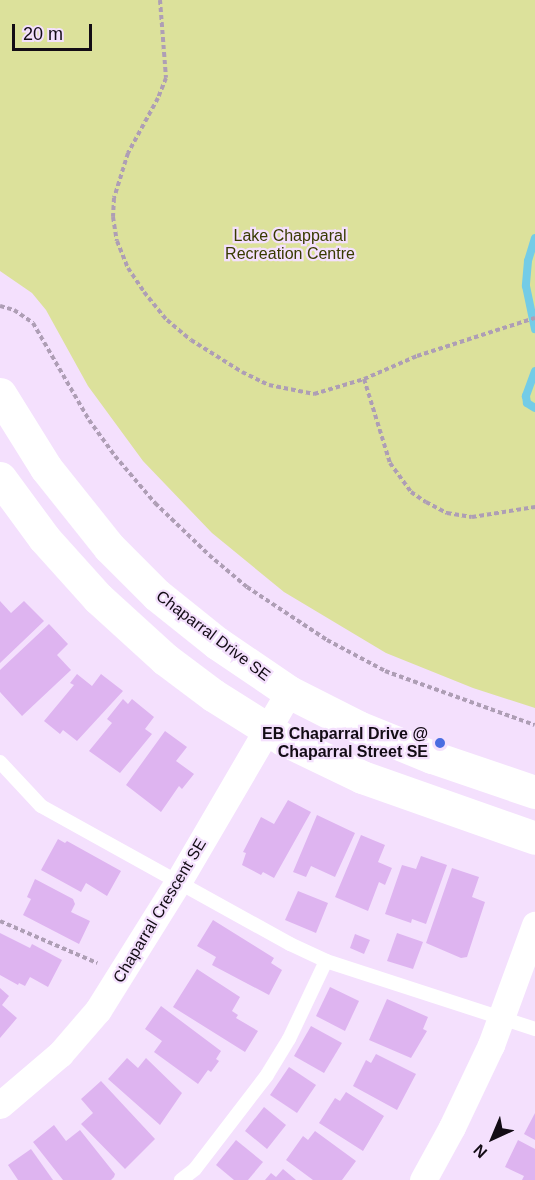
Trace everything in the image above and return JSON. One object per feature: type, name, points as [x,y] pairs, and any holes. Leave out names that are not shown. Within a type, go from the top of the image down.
[{"type":"street","name":"Chaparral Drive SE","points":[[0,394],[60,488],[123,562],[197,628],[289,692],[358,728],[396,744],[535,792]]},
{"type":"street","points":[[0,478],[44,538],[118,618],[187,676],[267,729],[328,761],[384,786],[535,838]]},
{"type":"street","name":"Chaparral Crescent SE","points":[[0,1105],[60,1054],[98,1010],[178,882],[289,692]]},
{"type":"street","points":[[423,1180],[463,1107],[502,1019],[535,925]]},
{"type":"lane","points":[[0,762],[35,802],[290,944],[326,961],[535,1029]]},
{"type":"lane","points":[[181,1180],[195,1169],[267,1075],[289,1039],[326,961]]},
{"type":"path","points":[[160,0],[166,78],[129,153],[114,198],[113,217],[117,241],[128,268],[167,320],[191,340],[242,372],[284,389],[314,394],[364,379],[417,356],[535,318]]},
{"type":"path","points":[[0,306],[14,310],[33,323],[76,400],[115,456],[141,487],[190,538],[247,587],[327,640],[385,671],[535,725]]},
{"type":"path","points":[[364,379],[390,463],[411,492],[447,513],[472,517],[535,507]]},
{"type":"path","points":[[0,921],[85,957],[102,967]]},
{"type":"green space","name":"Lake Chapparal Recreation Centre","points":[[0,0],[535,0],[535,708],[473,688],[386,653],[284,592],[212,533],[143,461],[88,386],[46,310],[32,293],[0,271]]},
{"type":"building","points":[[0,601],[11,613],[24,601],[44,621],[0,663]]},
{"type":"building","points":[[49,624],[68,644],[57,655],[71,670],[22,716],[0,692],[0,670]]},
{"type":"building","points":[[77,674],[92,686],[101,674],[123,691],[77,741],[63,730],[60,734],[44,721],[74,685],[70,683]]},
{"type":"building","points":[[123,699],[128,704],[132,699],[154,717],[145,729],[152,734],[120,773],[89,751],[112,723],[107,719]]},
{"type":"building","points":[[165,731],[187,747],[176,761],[194,774],[182,789],[179,786],[161,812],[126,785]]},
{"type":"building","points":[[288,800],[311,812],[274,878],[263,872],[261,875],[242,865],[246,853],[243,852],[261,817],[274,824]]},
{"type":"building","points":[[317,815],[355,833],[335,877],[311,866],[306,877],[293,872]]},
{"type":"building","points":[[361,835],[385,845],[378,862],[392,868],[385,885],[379,882],[368,911],[335,897]]},
{"type":"building","points":[[58,839],[65,843],[67,841],[121,871],[107,896],[86,883],[81,892],[41,870]]},
{"type":"building","points":[[421,856],[447,865],[426,924],[412,919],[411,923],[385,914],[402,865],[416,869]]},
{"type":"building","points":[[452,868],[479,877],[472,897],[485,902],[467,957],[461,958],[426,943]]},
{"type":"building","points":[[35,879],[73,899],[75,904],[71,912],[90,921],[79,944],[23,915],[31,899],[27,897]]},
{"type":"building","points":[[298,891],[328,903],[316,933],[285,920]]},
{"type":"building","points":[[213,920],[274,958],[271,963],[282,970],[269,995],[212,965],[216,957],[197,946]]},
{"type":"building","points":[[0,933],[30,948],[32,944],[62,960],[48,987],[30,977],[25,986],[19,983],[18,985],[0,975]]},
{"type":"building","points":[[397,933],[423,942],[413,969],[387,961]]},
{"type":"building","points":[[355,934],[370,940],[364,954],[350,948]]},
{"type":"building","points":[[197,969],[240,997],[232,1011],[238,1015],[236,1018],[258,1031],[245,1052],[173,1007]]},
{"type":"building","points":[[330,987],[359,1001],[345,1031],[316,1016]]},
{"type":"building","points":[[0,988],[9,996],[2,1005],[17,1018],[0,1038]]},
{"type":"building","points":[[387,999],[428,1017],[423,1029],[427,1031],[411,1058],[369,1040]]},
{"type":"building","points":[[161,1006],[221,1051],[216,1059],[219,1061],[211,1072],[208,1070],[198,1084],[154,1052],[162,1041],[145,1029]]},
{"type":"building","points":[[311,1026],[342,1043],[324,1073],[294,1056]]},
{"type":"building","points":[[376,1054],[416,1074],[397,1110],[353,1086],[366,1060],[371,1063]]},
{"type":"building","points":[[127,1058],[138,1068],[146,1058],[182,1093],[160,1125],[108,1079]]},
{"type":"building","points":[[289,1067],[316,1085],[297,1113],[270,1095]]},
{"type":"building","points":[[101,1081],[155,1139],[125,1169],[81,1124],[93,1113],[81,1099]]},
{"type":"building","points":[[346,1092],[384,1116],[363,1151],[319,1123],[335,1098],[340,1101]]},
{"type":"building","points":[[264,1107],[286,1125],[267,1149],[245,1131]]},
{"type":"building","points":[[535,1113],[535,1140],[524,1134]]},
{"type":"building","points":[[54,1125],[66,1141],[80,1130],[115,1174],[114,1177],[111,1180],[63,1180],[33,1142]]},
{"type":"building","points":[[315,1131],[356,1161],[342,1180],[313,1180],[286,1160],[303,1136],[308,1140]]},
{"type":"building","points":[[236,1140],[263,1162],[248,1180],[234,1180],[216,1165]]},
{"type":"building","points":[[518,1140],[535,1149],[535,1180],[522,1180],[524,1176],[505,1167]]},
{"type":"building","points":[[31,1149],[53,1180],[18,1180],[8,1165]]},
{"type":"building","points":[[283,1169],[296,1180],[265,1180],[271,1173],[276,1177]]},
{"type":"waterway","points":[[535,238],[528,261],[526,286],[535,329]]},
{"type":"waterway","points":[[535,371],[526,396],[527,403],[535,408]]},
{"type":"place","name":"EB Chaparral Drive @ Chaparral Street SE","points":[[440,743]]}]
